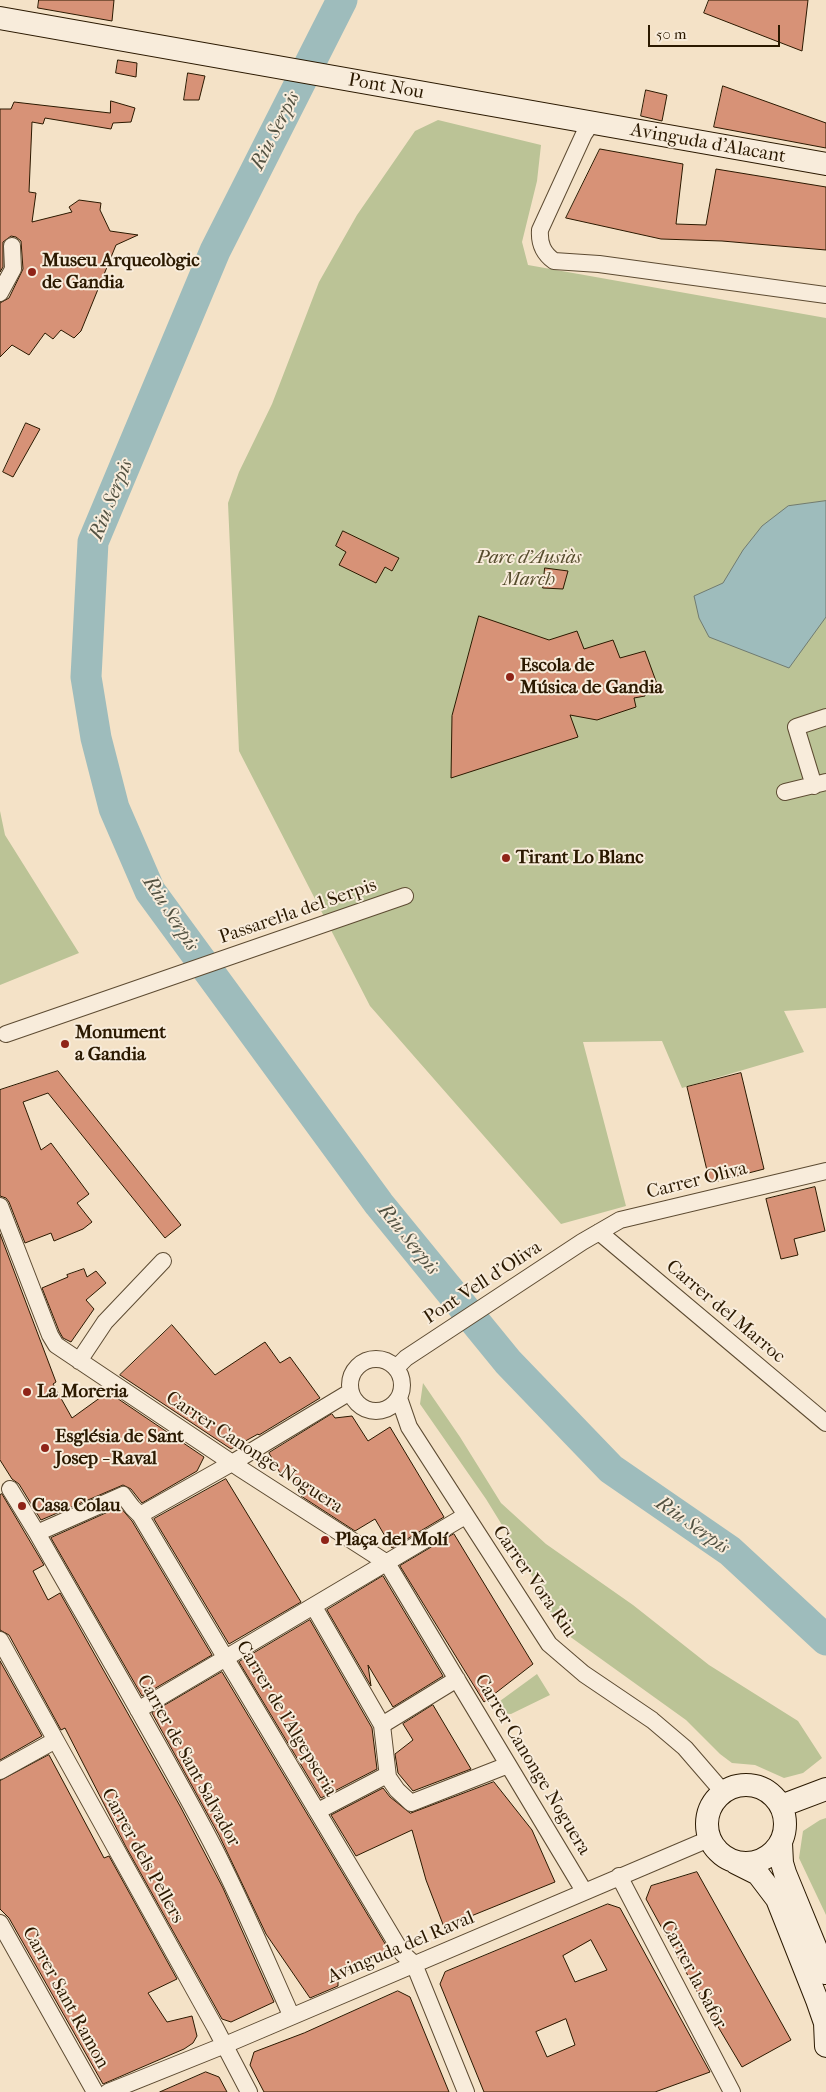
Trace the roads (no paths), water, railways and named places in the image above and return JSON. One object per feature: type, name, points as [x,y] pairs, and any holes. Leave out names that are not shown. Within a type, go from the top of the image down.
[{"type":"street","name":"Pont Nou","points":[[0,18],[586,123]]},
{"type":"street","name":"Avinguda d'Alacant","points":[[586,123],[826,164]]},
{"type":"street","points":[[586,123],[584,134],[540,230],[539,240],[543,250],[554,261],[599,264],[826,295]]},
{"type":"street","points":[[0,293],[13,269],[12,246]]},
{"type":"street","points":[[784,792],[820,784],[796,727],[826,717]]},
{"type":"street","name":"Passarel·la del Serpis","points":[[6,1034],[405,896]]},
{"type":"street","name":"Carrer Oliva","points":[[582,1242],[620,1220],[826,1171]]},
{"type":"street","name":"Carrer Canonge Noguera","points":[[0,1206],[4,1228],[56,1345],[232,1463],[387,1563],[584,1890]]},
{"type":"street","name":"Carrer del Marroc","points":[[599,1232],[826,1423]]},
{"type":"street","name":"Pont Vell d’Oliva","points":[[401,1363],[582,1242]]},
{"type":"street","points":[[79,1362],[105,1322],[163,1260]]},
{"type":"street","points":[[383,1359],[401,1363],[402,1382],[399,1398],[391,1406],[381,1411],[365,1410],[353,1399],[349,1385],[353,1370],[365,1361],[383,1359]]},
{"type":"street","points":[[140,1515],[232,1463],[350,1392]]},
{"type":"street","name":"Carrer Vora Riu","points":[[399,1398],[409,1426],[465,1516],[549,1644],[584,1674],[652,1720],[685,1748],[723,1792]]},
{"type":"street","name":"Carrer Vora Riu","points":[[381,1411],[409,1426]]},
{"type":"street","name":"Carrer de Sant Salvador","points":[[10,1490],[37,1533],[138,1710],[210,1841],[251,1924],[292,2016]]},
{"type":"street","name":"Carrer de l'Algepseria","points":[[37,1533],[123,1494],[140,1515],[402,1952],[414,1964],[466,2092]]},
{"type":"street","points":[[138,1710],[227,1659],[465,1516]]},
{"type":"street","points":[[314,1606],[382,1725],[388,1777],[411,1803],[508,1765]]},
{"type":"street","name":"Carrer dels Pellers","points":[[0,1640],[54,1741],[225,2045],[249,2092]]},
{"type":"street","points":[[382,1725],[457,1679]]},
{"type":"street","points":[[0,1771],[54,1741]]},
{"type":"street","points":[[318,1811],[383,1777],[388,1777]]},
{"type":"street","points":[[826,1973],[782,1863],[781,1843],[785,1831],[785,1818],[781,1806],[766,1790],[755,1786],[733,1787],[723,1792],[710,1808],[707,1818],[709,1838],[718,1853],[758,1874],[777,1899],[817,2000],[825,2024],[826,2046]]},
{"type":"street","points":[[781,1806],[820,1792]]},
{"type":"street","name":"Avinguda del Raval","points":[[108,2092],[225,2045],[709,1838]]},
{"type":"street","points":[[733,1862],[755,1863],[765,1859],[781,1843]]},
{"type":"street","name":"Carrer la Safor","points":[[619,1876],[732,2092]]},
{"type":"street","name":"Carrer Sant Ramon","points":[[0,1923],[94,2092]]},
{"type":"water","points":[[826,501],[826,617],[789,668],[709,637],[699,618],[694,596],[723,583],[743,550],[762,526],[788,506]]},
{"type":"waterway","name":"Riu Serpis","points":[[342,0],[215,251],[93,542],[86,677],[96,738],[114,808],[150,891],[379,1204],[508,1362],[611,1469],[730,1551],[826,1640]]},
{"type":"place","name":"Museu Arqueològic de Gandia","points":[[32,272]]},
{"type":"place","name":"Escola de Música de Gandia","points":[[510,677]]},
{"type":"place","name":"Tirant Lo Blanc","points":[[506,858]]},
{"type":"place","name":"Monument a Gandia","points":[[65,1044]]},
{"type":"place","name":"La Moreria","points":[[27,1392]]},
{"type":"place","name":"Església de Sant Josep - Raval","points":[[45,1448]]},
{"type":"place","name":"Casa Colau","points":[[22,1506]]},
{"type":"place","name":"Plaça del Molí","points":[[325,1540]]},
{"type":"park label","name":"Parc d'Ausiàs March","points":[[529,569]]}]
